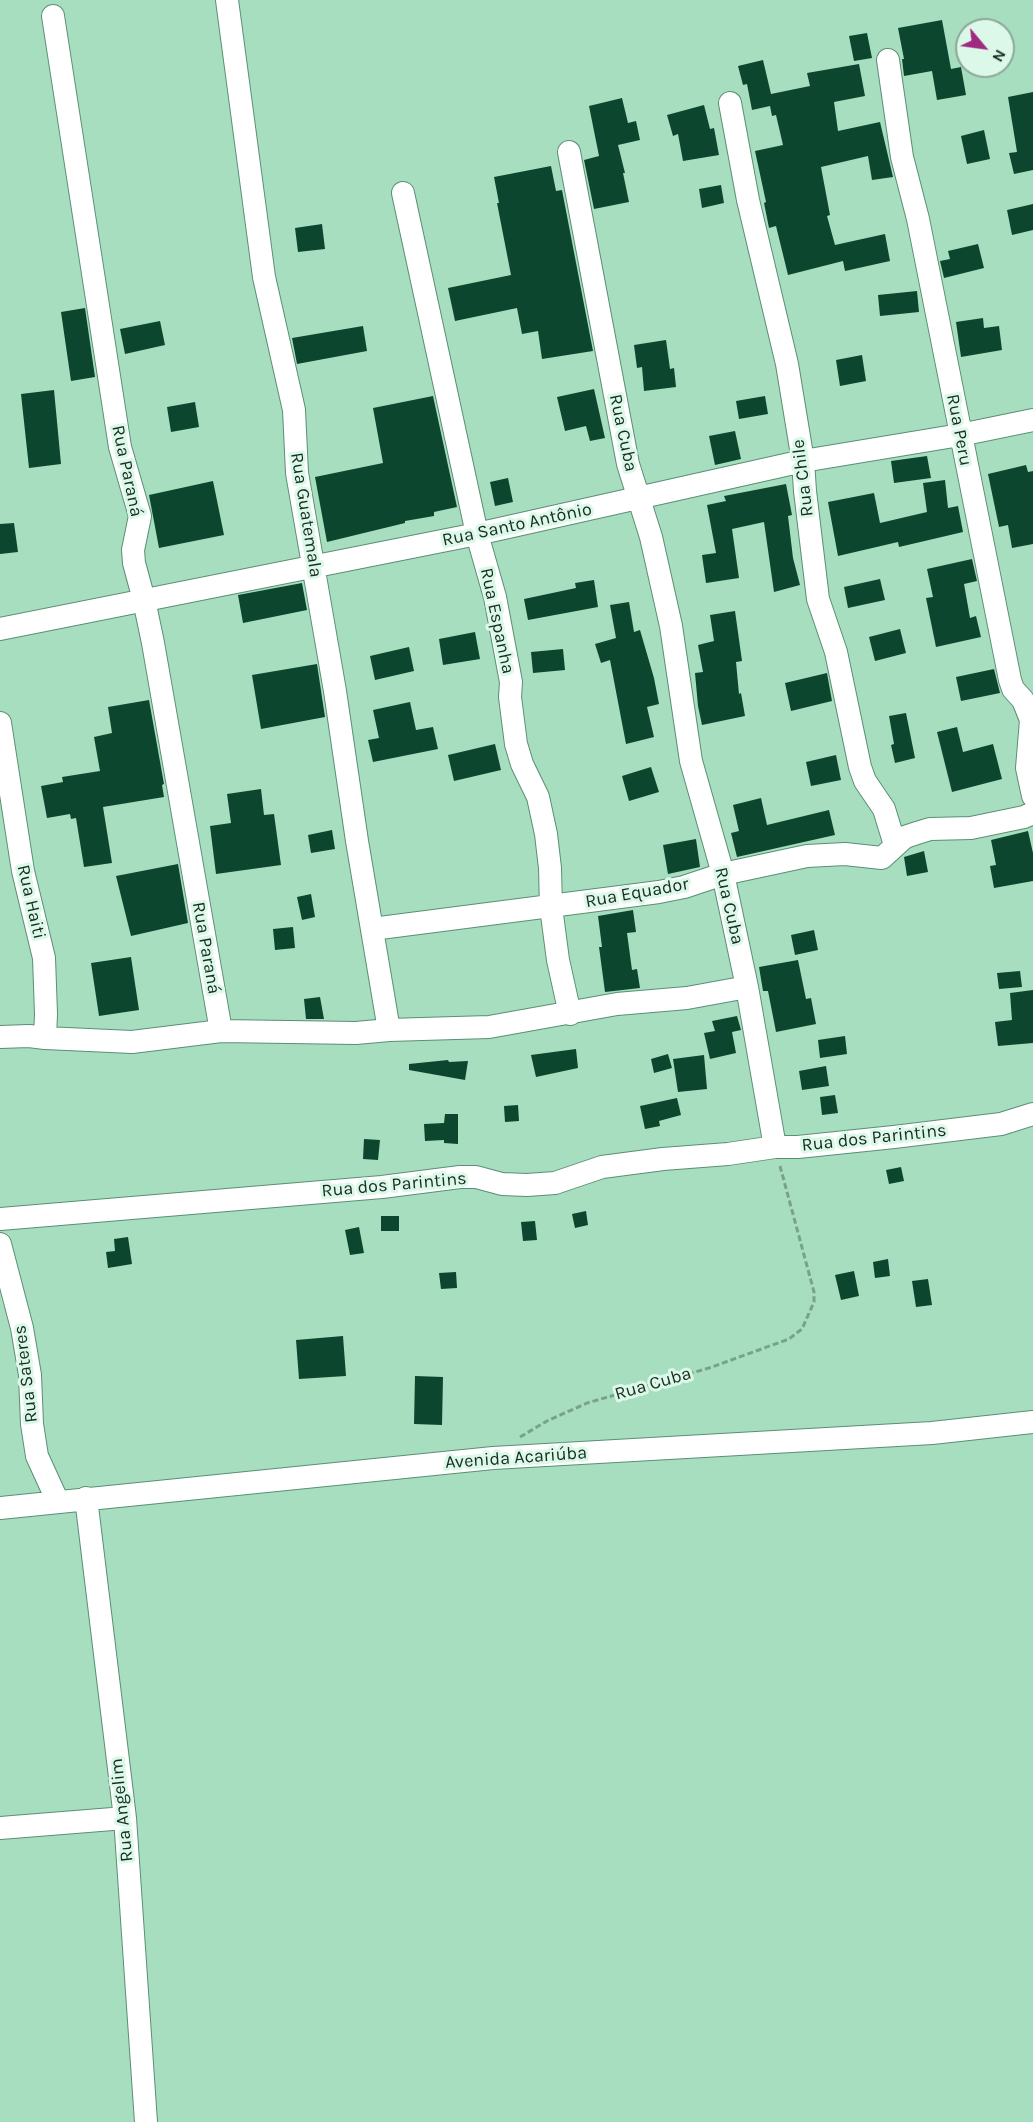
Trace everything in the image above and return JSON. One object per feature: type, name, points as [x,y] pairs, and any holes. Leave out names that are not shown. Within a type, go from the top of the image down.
[{"type":"street","name":"Rua Guatemala","points":[[227,0],[264,277],[294,410],[297,473],[335,691],[357,841],[389,1030]]},
{"type":"street","name":"Rua Paraná","points":[[53,16],[120,447],[140,516],[133,550],[134,563],[144,600],[221,1031]]},
{"type":"street","name":"Rua Peru","points":[[888,60],[902,157],[918,219],[1010,680],[1013,689],[1023,700],[1031,720],[1027,768],[1033,796]]},
{"type":"street","name":"Rua Chile","points":[[730,103],[748,200],[786,364],[803,461],[818,599],[836,652],[860,767],[865,781],[884,808],[895,845]]},
{"type":"street","name":"Rua Cuba","points":[[569,152],[626,454],[651,537],[671,626],[691,761],[723,874],[747,987],[775,1147]]},
{"type":"street","name":"Rua Espanha","points":[[403,193],[477,534],[498,612],[511,682],[510,697],[516,744],[522,764],[538,797],[546,834],[551,907],[558,960],[570,1014]]},
{"type":"street","name":"Rua Santo Antônio","points":[[0,629],[477,534],[803,461],[960,435],[1033,420]]},
{"type":"street","name":"Rua Haiti","points":[[0,723],[23,871],[44,958],[45,1038]]},
{"type":"street","name":"Rua Equador","points":[[372,930],[659,892],[684,887],[723,874],[807,856],[845,854],[882,858],[905,837],[930,829],[971,828],[1033,813]]},
{"type":"street","points":[[0,1037],[29,1036],[132,1042],[221,1031],[356,1033],[489,1027],[617,1004],[687,998],[747,987]]},
{"type":"street","name":"Rua dos Parintins","points":[[0,1219],[382,1187],[460,1177],[476,1177],[502,1184],[555,1183],[602,1167],[663,1158],[728,1154],[775,1147],[806,1147],[1001,1124],[1033,1114]]},
{"type":"street","name":"Rua Sateres","points":[[0,1244],[22,1328],[30,1375],[32,1424],[37,1456],[58,1502]]},
{"type":"street","name":"Avenida Acariúba","points":[[0,1508],[493,1458],[932,1433],[1033,1422]]},
{"type":"street","name":"Rua Angelim","points":[[86,1498],[125,1818],[146,2122]]},
{"type":"street","points":[[0,1828],[125,1818]]},
{"type":"path","name":"Rua Cuba","points":[[493,1458],[524,1434],[587,1403],[709,1368],[789,1339],[802,1329],[814,1302],[813,1292],[775,1147]]},
{"type":"building","points":[[942,20],[951,69],[955,68],[955,78],[963,78],[966,95],[937,100],[932,71],[904,76],[902,59],[904,59],[898,28]]},
{"type":"building","points":[[867,33],[872,58],[854,61],[849,36]]},
{"type":"building","points":[[763,60],[771,94],[810,86],[807,73],[859,64],[865,96],[834,102],[838,131],[880,122],[893,177],[872,180],[868,156],[821,167],[830,215],[827,216],[835,245],[885,234],[890,261],[845,271],[843,261],[788,275],[776,226],[769,228],[755,151],[783,145],[776,115],[772,116],[770,106],[752,110],[747,84],[743,85],[738,66]]},
{"type":"building","points":[[1033,92],[1033,170],[1014,174],[1009,153],[1017,152],[1008,97]]},
{"type":"building","points":[[622,98],[628,123],[636,121],[640,140],[618,145],[629,202],[594,209],[584,160],[599,156],[589,106]]},
{"type":"building","points":[[704,105],[710,129],[714,128],[719,155],[683,161],[678,134],[673,136],[667,115]]},
{"type":"building","points":[[984,130],[990,159],[967,164],[961,136]]},
{"type":"building","points":[[551,166],[556,191],[562,190],[593,351],[542,359],[538,331],[522,334],[517,308],[455,321],[448,288],[511,275],[494,177]]},
{"type":"building","points":[[721,185],[724,203],[702,208],[699,189]]},
{"type":"building","points":[[1033,204],[1033,230],[1012,235],[1007,210]]},
{"type":"building","points":[[322,224],[325,249],[298,252],[295,228]]},
{"type":"building","points":[[978,244],[984,268],[944,278],[940,261],[950,259],[948,251]]},
{"type":"building","points":[[917,291],[919,312],[880,316],[878,295]]},
{"type":"building","points":[[85,308],[95,377],[71,381],[61,312]]},
{"type":"building","points":[[983,318],[984,328],[999,326],[1002,350],[961,357],[956,322]]},
{"type":"building","points":[[160,321],[165,345],[125,354],[120,329]]},
{"type":"building","points":[[363,326],[367,351],[297,364],[292,338]]},
{"type":"building","points":[[666,340],[670,369],[674,368],[676,387],[644,391],[642,367],[637,368],[634,345]]},
{"type":"building","points":[[862,355],[866,381],[840,386],[836,360]]},
{"type":"building","points":[[594,389],[605,438],[590,441],[586,426],[565,431],[557,397]]},
{"type":"building","points":[[54,390],[61,464],[29,468],[21,394]]},
{"type":"building","points":[[433,396],[457,507],[434,512],[434,516],[405,521],[405,523],[327,542],[315,477],[383,463],[373,408]]},
{"type":"building","points":[[765,396],[768,414],[739,419],[736,401]]},
{"type":"building","points":[[195,402],[199,427],[171,432],[167,407]]},
{"type":"building","points":[[735,431],[741,459],[715,465],[709,436]]},
{"type":"building","points":[[927,456],[931,478],[894,483],[891,461]]},
{"type":"building","points":[[1026,465],[1028,472],[1033,471],[1033,544],[1012,548],[1008,525],[999,527],[988,474]]},
{"type":"building","points":[[508,478],[513,502],[495,506],[490,482]]},
{"type":"building","points":[[945,480],[948,508],[958,506],[963,532],[899,547],[898,542],[838,556],[828,502],[874,493],[880,523],[927,512],[923,483]]},
{"type":"building","points":[[213,481],[224,535],[159,548],[149,495]]},
{"type":"building","points":[[786,484],[792,515],[788,516],[793,558],[800,585],[774,592],[764,522],[732,529],[739,578],[706,583],[702,555],[716,553],[707,505],[726,501],[724,496]]},
{"type":"building","points":[[14,523],[18,552],[0,554],[0,524]]},
{"type":"building","points":[[972,559],[977,581],[964,584],[970,618],[976,616],[981,637],[936,647],[926,598],[933,597],[927,569]]},
{"type":"building","points":[[880,579],[885,600],[848,608],[844,587]]},
{"type":"building","points":[[594,580],[598,607],[528,620],[524,599],[576,588],[575,583]]},
{"type":"building","points":[[302,583],[307,610],[243,623],[238,595]]},
{"type":"building","points":[[629,602],[634,632],[640,630],[659,704],[647,707],[654,737],[626,744],[610,660],[601,663],[595,644],[616,638],[610,605]]},
{"type":"building","points":[[735,611],[742,661],[736,662],[739,694],[741,693],[745,716],[702,725],[695,673],[703,672],[698,645],[714,641],[710,615]]},
{"type":"building","points":[[900,629],[906,653],[875,661],[869,637]]},
{"type":"building","points":[[475,632],[480,659],[443,665],[439,639]]},
{"type":"building","points":[[409,647],[414,671],[375,680],[370,656]]},
{"type":"building","points":[[563,649],[565,670],[533,673],[531,652]]},
{"type":"building","points":[[317,664],[325,717],[261,729],[252,675]]},
{"type":"building","points":[[994,669],[1000,693],[961,701],[956,677]]},
{"type":"building","points":[[827,673],[832,701],[791,711],[785,683]]},
{"type":"building","points":[[149,700],[164,784],[162,785],[164,797],[103,807],[112,863],[84,867],[76,818],[71,819],[70,814],[47,818],[41,786],[63,782],[62,777],[100,771],[94,737],[112,733],[108,707]]},
{"type":"building","points":[[410,702],[416,730],[433,727],[438,749],[373,762],[368,740],[379,738],[373,710]]},
{"type":"building","points":[[906,713],[915,758],[895,763],[889,716]]},
{"type":"building","points":[[957,727],[963,752],[993,744],[1002,779],[952,792],[937,732]]},
{"type":"building","points":[[495,744],[501,770],[454,781],[448,755]]},
{"type":"building","points":[[836,755],[841,780],[811,786],[806,762]]},
{"type":"building","points":[[651,767],[659,792],[629,801],[622,776]]},
{"type":"building","points":[[261,789],[264,815],[274,814],[281,865],[216,874],[210,826],[231,823],[227,794]]},
{"type":"building","points":[[761,798],[767,825],[829,810],[835,835],[737,857],[731,833],[739,831],[733,805]]},
{"type":"building","points":[[332,830],[335,849],[311,853],[308,835]]},
{"type":"building","points":[[1028,831],[1033,853],[1033,881],[994,888],[990,866],[996,865],[991,840]]},
{"type":"building","points":[[696,839],[700,867],[668,874],[663,845]]},
{"type":"building","points":[[924,851],[928,872],[907,876],[904,857]]},
{"type":"building","points":[[178,864],[188,923],[131,936],[116,876]]},
{"type":"building","points":[[311,894],[315,917],[302,920],[297,897]]},
{"type":"building","points":[[633,910],[636,932],[627,933],[632,970],[637,969],[640,988],[605,992],[599,947],[602,947],[598,916]]},
{"type":"building","points":[[293,927],[295,948],[275,950],[273,929]]},
{"type":"building","points":[[814,930],[818,950],[795,955],[791,935]]},
{"type":"building","points":[[131,957],[139,1010],[99,1016],[91,963]]},
{"type":"building","points":[[798,960],[806,999],[811,998],[816,1024],[776,1032],[768,991],[763,991],[759,967]]},
{"type":"building","points":[[1020,971],[1022,987],[999,989],[997,973]]},
{"type":"building","points":[[1033,990],[1033,1043],[998,1046],[995,1022],[1012,1020],[1010,993]]},
{"type":"building","points":[[320,997],[324,1019],[306,1019],[304,999]]},
{"type":"building","points":[[737,1016],[741,1030],[732,1032],[736,1053],[710,1059],[704,1033],[715,1031],[712,1021]]},
{"type":"building","points":[[845,1036],[847,1054],[820,1058],[818,1040]]},
{"type":"building","points":[[576,1049],[578,1068],[536,1077],[531,1055]]},
{"type":"building","points":[[668,1054],[672,1068],[654,1073],[651,1059]]},
{"type":"building","points":[[704,1055],[707,1089],[678,1092],[673,1059]]},
{"type":"building","points":[[448,1060],[449,1062],[468,1061],[465,1080],[409,1070],[409,1064]]},
{"type":"building","points":[[826,1066],[829,1086],[802,1090],[799,1071]]},
{"type":"building","points":[[835,1095],[838,1113],[822,1115],[820,1097]]},
{"type":"building","points":[[677,1098],[681,1115],[659,1121],[660,1126],[645,1129],[640,1106]]},
{"type":"building","points":[[518,1105],[519,1121],[505,1122],[504,1106]]},
{"type":"building","points":[[445,1114],[458,1114],[458,1144],[444,1143],[444,1140],[425,1141],[424,1124],[444,1123]]},
{"type":"building","points":[[364,1139],[380,1140],[378,1160],[363,1159]]},
{"type":"building","points":[[901,1167],[904,1181],[889,1184],[886,1170]]},
{"type":"building","points":[[586,1211],[588,1225],[575,1228],[572,1214]]},
{"type":"building","points":[[381,1216],[399,1216],[399,1231],[381,1231]]},
{"type":"building","points":[[535,1221],[537,1240],[523,1241],[521,1222]]},
{"type":"building","points":[[359,1227],[364,1253],[350,1255],[345,1230]]},
{"type":"building","points":[[128,1237],[132,1264],[108,1268],[106,1252],[115,1251],[114,1239]]},
{"type":"building","points":[[888,1259],[890,1276],[875,1278],[873,1262]]},
{"type":"building","points":[[854,1271],[859,1296],[841,1300],[835,1275]]},
{"type":"building","points":[[456,1272],[457,1288],[441,1289],[439,1273]]},
{"type":"building","points":[[928,1279],[932,1305],[916,1307],[912,1281]]},
{"type":"building","points":[[343,1336],[346,1376],[299,1379],[296,1340]]},
{"type":"building","points":[[415,1376],[443,1377],[442,1425],[414,1424]]}]
